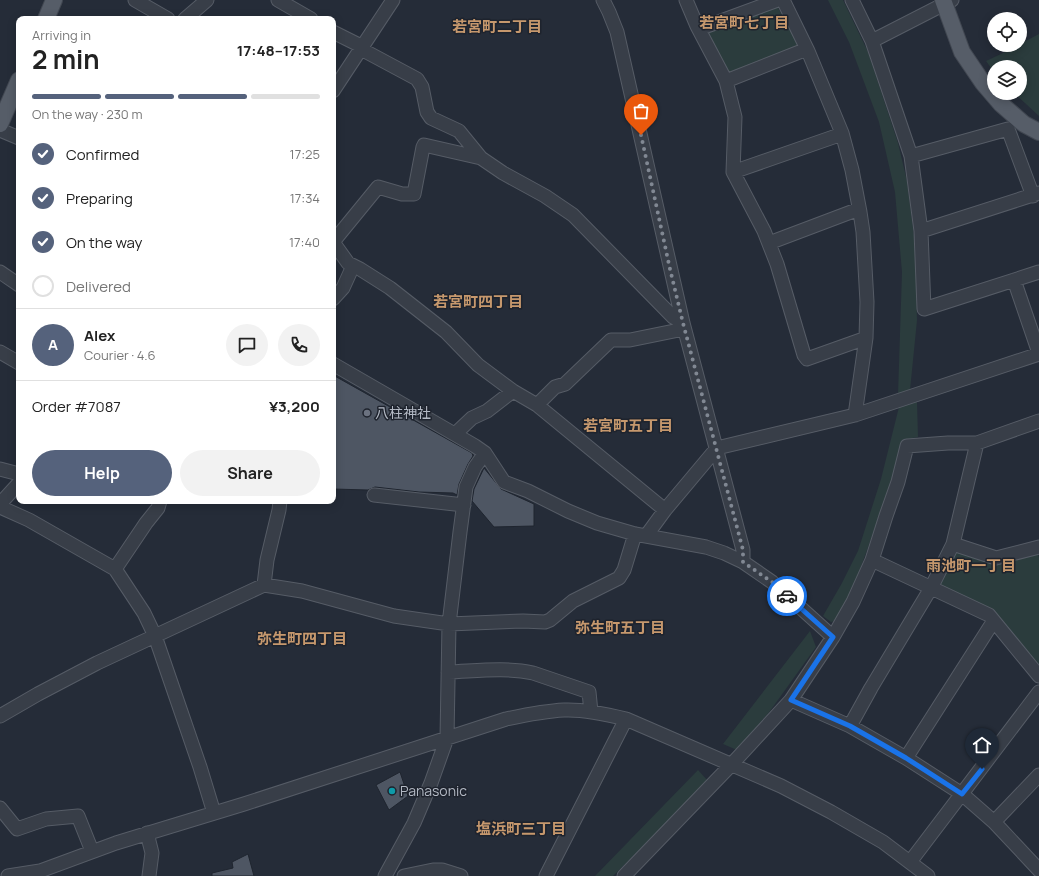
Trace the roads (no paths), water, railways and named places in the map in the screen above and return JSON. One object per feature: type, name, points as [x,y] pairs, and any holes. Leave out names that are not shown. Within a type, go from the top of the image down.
[{"type":"main road","points":[[47,16],[54,0]]},
{"type":"main road","points":[[947,1],[962,52],[983,83],[1001,104],[1024,124],[1039,132]]},
{"type":"main road","points":[[0,124],[16,87]]},
{"type":"street","points":[[135,0],[163,16]]},
{"type":"street","points":[[188,16],[207,0]]},
{"type":"street","points":[[278,0],[306,16]]},
{"type":"street","points":[[336,87],[393,0]]},
{"type":"street","points":[[603,0],[617,32],[626,67],[684,326],[743,550],[743,562]]},
{"type":"street","points":[[686,0],[726,81],[735,117],[733,172],[769,243],[777,264],[804,355],[807,359],[866,338]]},
{"type":"street","points":[[699,29],[778,0]]},
{"type":"street","points":[[783,0],[807,49],[842,134],[852,170],[863,232],[866,287],[866,338],[855,415]]},
{"type":"street","points":[[852,0],[872,41],[911,156],[921,231],[924,309],[1039,272]]},
{"type":"street","points":[[872,41],[947,1]]},
{"type":"street","points":[[336,34],[417,79],[422,87],[427,112],[431,118],[459,131],[465,136],[481,158],[503,173],[545,196],[573,215],[673,318],[684,326]]},
{"type":"street","points":[[726,81],[807,49]]},
{"type":"street","points":[[911,156],[1008,129],[1036,194],[921,231]]},
{"type":"street","points":[[0,130],[16,137]]},
{"type":"street","points":[[733,172],[842,134]]},
{"type":"street","points":[[336,238],[378,187],[402,194],[414,194],[422,147],[424,145],[481,158]]},
{"type":"street","points":[[769,243],[859,209]]},
{"type":"street","points":[[336,246],[348,263],[360,268],[390,288],[446,332],[478,365],[513,391],[537,405],[665,510]]},
{"type":"street","points":[[336,296],[343,288],[353,266]]},
{"type":"street","points":[[0,272],[16,282]]},
{"type":"street","points":[[1,713],[97,663],[264,585],[307,592],[394,616],[449,624],[523,621],[545,622],[550,620],[573,601],[619,578],[641,535],[665,510],[717,448],[855,415],[1039,353],[1014,280]]},
{"type":"street","points":[[537,405],[555,387],[565,384],[611,340],[630,340],[684,326]]},
{"type":"street","points":[[0,352],[16,361]]},
{"type":"street","points":[[336,366],[455,434],[485,453],[504,482],[528,491],[598,523],[641,535],[706,547],[724,553],[743,562],[772,582],[833,637]]},
{"type":"street","points":[[455,434],[472,418],[487,411],[513,391]]},
{"type":"street","points":[[624,876],[731,766],[791,700],[833,637],[853,602],[872,560],[898,482],[907,446],[948,442],[977,443],[1039,421]]},
{"type":"street","points":[[850,726],[931,588],[953,544],[977,443]]},
{"type":"street","points":[[385,876],[414,823],[431,783],[447,738],[449,624],[466,487],[475,467],[485,453]]},
{"type":"street","points":[[0,469],[16,473]]},
{"type":"street","points":[[16,486],[0,505],[114,569],[144,613],[155,636],[200,767],[214,813]]},
{"type":"street","points":[[374,495],[464,505]]},
{"type":"street","points":[[114,569],[158,508],[159,504]]},
{"type":"street","points":[[264,585],[267,560],[279,504]]},
{"type":"street","points":[[953,544],[996,558],[1039,547]]},
{"type":"street","points":[[872,560],[989,615],[993,622],[1039,676]]},
{"type":"street","points":[[906,758],[993,622]]},
{"type":"street","points":[[448,672],[486,670],[526,672],[589,692],[591,712]]},
{"type":"street","points":[[910,862],[1039,692]]},
{"type":"street","points":[[791,700],[850,726],[906,758],[962,794],[994,822],[1039,871],[1035,876]]},
{"type":"street","points":[[8,876],[40,871],[92,851],[147,833],[506,720],[538,713],[565,710],[591,712],[626,719],[679,741],[731,766],[781,786],[831,812],[883,842],[928,876]]},
{"type":"street","points":[[546,876],[626,719]]},
{"type":"street","points":[[994,822],[1039,775]]},
{"type":"street","points":[[0,808],[18,829],[46,820],[78,816],[92,851]]},
{"type":"street","points":[[147,833],[152,854],[149,876]]},
{"type":"street","points":[[404,876],[434,870],[442,870],[461,876]]},
{"type":"place","name":"八柱神社","points":[[367,413]]},
{"type":"place","name":"Panasonic","points":[[392,791]]},
{"type":"district","name":"若宮町七丁目","points":[[744,23]]},
{"type":"district","name":"若宮町二丁目","points":[[497,27]]},
{"type":"district","name":"若宮町四丁目","points":[[478,302]]},
{"type":"district","name":"若宮町五丁目","points":[[628,426]]},
{"type":"district","name":"雨池町一丁目","points":[[971,566]]},
{"type":"district","name":"弥生町五丁目","points":[[620,628]]},
{"type":"district","name":"弥生町四丁目","points":[[302,639]]},
{"type":"district","name":"塩浜町三丁目","points":[[521,829]]}]
